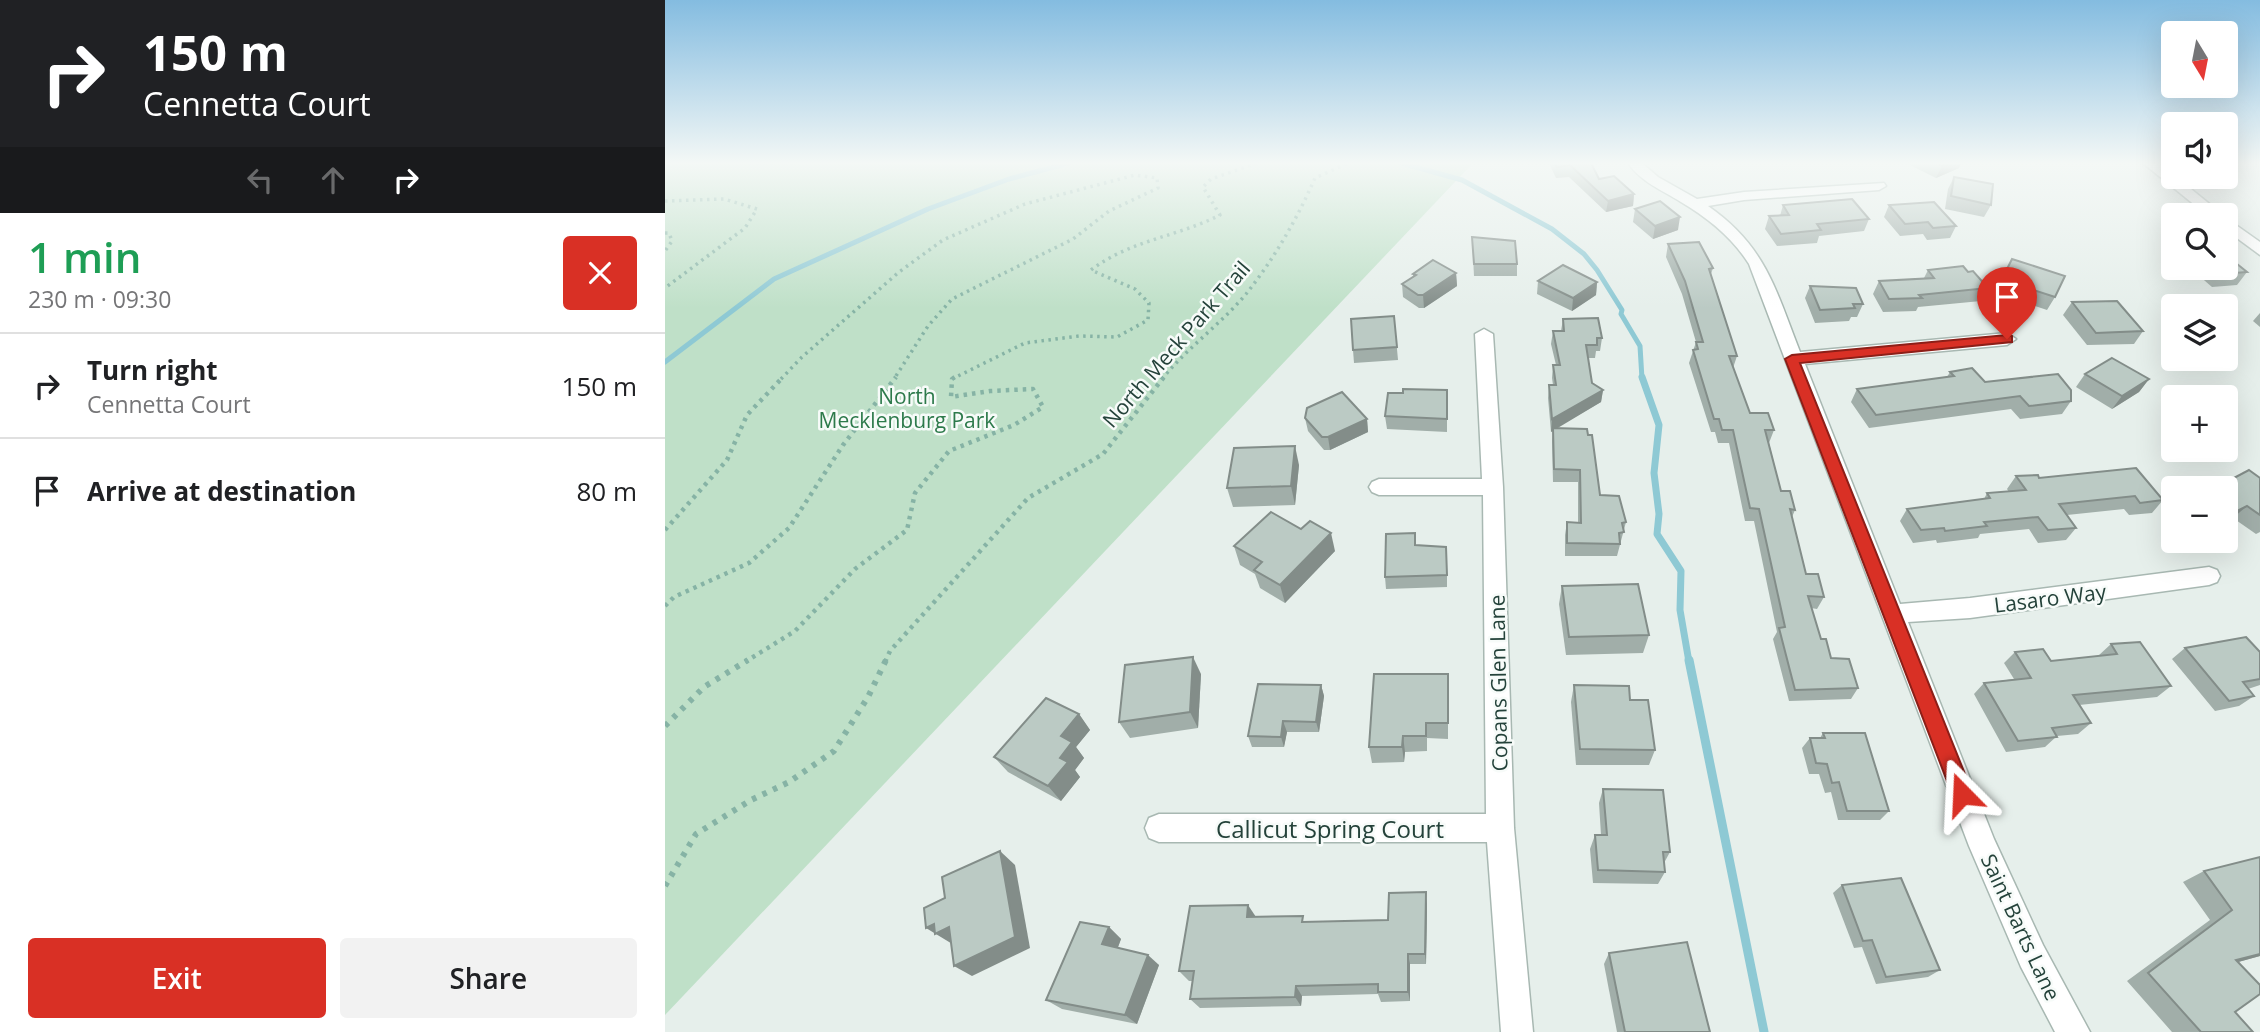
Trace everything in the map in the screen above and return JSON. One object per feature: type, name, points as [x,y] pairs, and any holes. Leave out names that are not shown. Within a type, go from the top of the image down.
[{"type":"street","name":"Saint Barts Lane","points":[[1705,211],[1725,225],[1750,252],[1983,846],[2032,956],[2061,1013],[2074,1032]]},
{"type":"street","points":[[2238,233],[2260,250]]},
{"type":"street","name":"Copans Glen Lane","points":[[1484,334],[1493,487],[1500,828],[1517,1032]]},
{"type":"street","points":[[1792,359],[2007,339]]},
{"type":"street","points":[[1379,487],[1493,487]]},
{"type":"street","name":"Lasaro Way","points":[[1891,614],[1970,608],[2209,576]]},
{"type":"street","name":"Callicut Spring Court","points":[[1159,828],[1500,828]]},
{"type":"path","points":[[665,288],[745,228],[756,211]]},
{"type":"path","points":[[665,530],[727,460],[747,415],[802,357],[899,272],[943,240],[1009,211]]},
{"type":"path","points":[[665,606],[674,597],[749,563],[789,528],[843,445],[903,368],[928,326],[952,299],[1073,239],[1109,211]]},
{"type":"path","name":"North Meck Park Trail","points":[[665,726],[703,687],[795,631],[855,569],[907,530],[915,493],[949,451],[1014,425],[1043,407],[1033,389],[990,391],[951,397],[952,379],[1025,343],[1080,336],[1117,337],[1147,320],[1149,303],[1135,289],[1091,270],[1104,258],[1139,243],[1200,227],[1220,215],[1218,211]]},
{"type":"path","name":"North Meck Park Trail","points":[[665,886],[696,834],[751,800],[789,782],[834,751],[868,697],[890,651],[1028,498],[1103,454],[1183,353],[1245,295],[1300,211]]},
{"type":"path","points":[[665,233],[669,233],[672,241],[665,251]]},
{"type":"green space","name":"North Mecklenburg Park","points":[[1427,211],[665,1015],[665,213]]},
{"type":"building","points":[[1638,211],[1673,211],[1680,217],[1655,226]]},
{"type":"building","points":[[1787,211],[1862,211],[1869,219],[1817,224],[1821,230],[1781,234],[1769,216],[1789,215]]},
{"type":"building","points":[[1894,211],[1942,211],[1956,226],[1933,228],[1928,222],[1905,224]]},
{"type":"building","points":[[1472,237],[1515,241],[1517,264],[1474,264]]},
{"type":"building","points":[[1699,242],[1713,268],[1709,269],[1737,356],[1729,356],[1750,413],[1768,413],[1774,430],[1765,430],[1781,491],[1790,491],[1795,510],[1790,509],[1806,574],[1818,574],[1824,597],[1808,596],[1821,639],[1826,639],[1831,658],[1849,659],[1858,688],[1795,690],[1779,628],[1785,627],[1759,509],[1750,508],[1733,430],[1722,430],[1719,419],[1714,419],[1693,350],[1698,349],[1696,342],[1703,342],[1685,281],[1668,244]]},
{"type":"building","points":[[2012,259],[2065,276],[2055,297],[2018,285],[1998,287]]},
{"type":"building","points":[[1433,260],[1456,273],[1423,295],[1418,295],[1402,284],[1416,275],[1413,274]]},
{"type":"building","points":[[1563,265],[1597,282],[1573,298],[1538,281]]},
{"type":"building","points":[[2238,265],[2247,272],[2238,273]]},
{"type":"building","points":[[1963,266],[1968,272],[1973,271],[1988,288],[1919,295],[1922,298],[1889,299],[1879,281],[1934,278],[1928,270]]},
{"type":"building","points":[[1810,286],[1856,288],[1863,304],[1853,304],[1855,308],[1820,310]]},
{"type":"building","points":[[2117,301],[2143,331],[2096,333],[2072,302]]},
{"type":"building","points":[[1394,316],[1397,347],[1353,350],[1351,319]]},
{"type":"building","points":[[1598,318],[1602,338],[1597,338],[1597,345],[1586,345],[1592,383],[1603,390],[1552,419],[1549,385],[1556,385],[1553,365],[1560,365],[1553,331],[1564,331],[1563,319]]},
{"type":"building","points":[[2112,358],[2149,379],[2122,396],[2085,374]]},
{"type":"building","points":[[1972,368],[1985,382],[2058,374],[2071,390],[2071,401],[2029,406],[2020,396],[1876,415],[1857,389],[1954,376],[1950,372]]},
{"type":"building","points":[[1403,389],[1447,390],[1447,419],[1385,416],[1388,393],[1403,393]]},
{"type":"building","points":[[1342,392],[1367,419],[1328,437],[1322,437],[1305,418],[1307,408]]},
{"type":"building","points":[[1553,428],[1587,429],[1588,435],[1592,435],[1600,495],[1619,496],[1626,522],[1622,523],[1624,532],[1619,533],[1620,544],[1567,543],[1567,522],[1581,523],[1580,470],[1554,469]]},
{"type":"building","points":[[1295,446],[1291,486],[1227,488],[1234,448]]},
{"type":"building","points":[[2136,468],[2161,500],[2140,503],[2135,496],[2059,504],[2076,528],[2048,530],[2038,517],[1984,522],[1987,526],[1945,531],[1944,528],[1921,530],[1907,509],[1990,498],[1987,493],[2026,490],[2016,476],[2038,475],[2039,478]]},
{"type":"building","points":[[2249,470],[2260,478],[2260,515],[2247,506],[2238,510],[2238,476]]},
{"type":"building","points":[[1271,512],[1301,529],[1310,521],[1331,533],[1280,585],[1254,570],[1262,562],[1234,546]]},
{"type":"building","points":[[1415,533],[1415,545],[1446,547],[1447,575],[1385,577],[1386,534]]},
{"type":"building","points":[[1638,584],[1649,635],[1569,637],[1562,586]]},
{"type":"building","points":[[2246,637],[2260,652],[2260,679],[2243,682],[2254,696],[2229,701],[2185,648]]},
{"type":"building","points":[[2140,642],[2171,686],[2073,695],[2091,723],[2052,728],[2057,737],[2018,741],[1984,683],[2031,678],[2015,652],[2043,649],[2051,661],[2117,654],[2111,644]]},
{"type":"building","points":[[1193,657],[1190,712],[1119,722],[1125,665]]},
{"type":"building","points":[[1374,674],[1448,674],[1448,723],[1426,723],[1426,736],[1403,736],[1402,747],[1369,747]]},
{"type":"building","points":[[1258,684],[1321,685],[1316,722],[1283,721],[1281,737],[1248,736]]},
{"type":"building","points":[[1574,685],[1629,686],[1630,700],[1648,700],[1655,750],[1580,749]]},
{"type":"building","points":[[1046,698],[1079,714],[1061,736],[1072,742],[1060,758],[1068,762],[1048,786],[994,757]]},
{"type":"building","points":[[1823,733],[1865,733],[1889,811],[1847,811],[1839,782],[1832,783],[1827,764],[1816,763],[1810,738],[1825,738]]},
{"type":"building","points":[[1603,789],[1663,790],[1670,852],[1663,852],[1665,872],[1598,870],[1595,835],[1607,835]]},
{"type":"building","points":[[1000,851],[1015,937],[954,966],[949,927],[935,934],[934,924],[926,928],[924,908],[945,898],[942,877]]},
{"type":"building","points":[[2260,857],[2260,954],[2236,960],[2260,985],[2260,994],[2235,1012],[2253,1032],[2201,1032],[2148,973],[2232,910],[2204,871]]},
{"type":"building","points":[[1901,878],[1940,970],[1886,977],[1872,940],[1863,941],[1842,885]]},
{"type":"building","points":[[1426,892],[1425,954],[1408,954],[1408,992],[1378,992],[1378,984],[1296,986],[1295,997],[1190,999],[1194,971],[1179,971],[1190,906],[1248,905],[1247,917],[1303,916],[1302,922],[1388,920],[1389,893]]},
{"type":"building","points":[[1080,922],[1109,927],[1102,944],[1148,955],[1125,1015],[1046,1000]]},
{"type":"building","points":[[1687,942],[1710,1032],[1625,1032],[1609,953]]},
{"type":"waterway","points":[[665,362],[774,279],[923,211]]},
{"type":"waterway","points":[[1519,211],[1552,229],[1584,254],[1597,270],[1640,346],[1642,379]]},
{"type":"waterway","points":[[1642,377],[1659,425],[1654,473],[1659,514],[1657,534],[1681,571],[1680,610],[1689,662]]},
{"type":"waterway","points":[[1689,660],[1764,1032]]},
{"type":"route","points":[[1962,794],[1792,359],[2007,339]]}]
